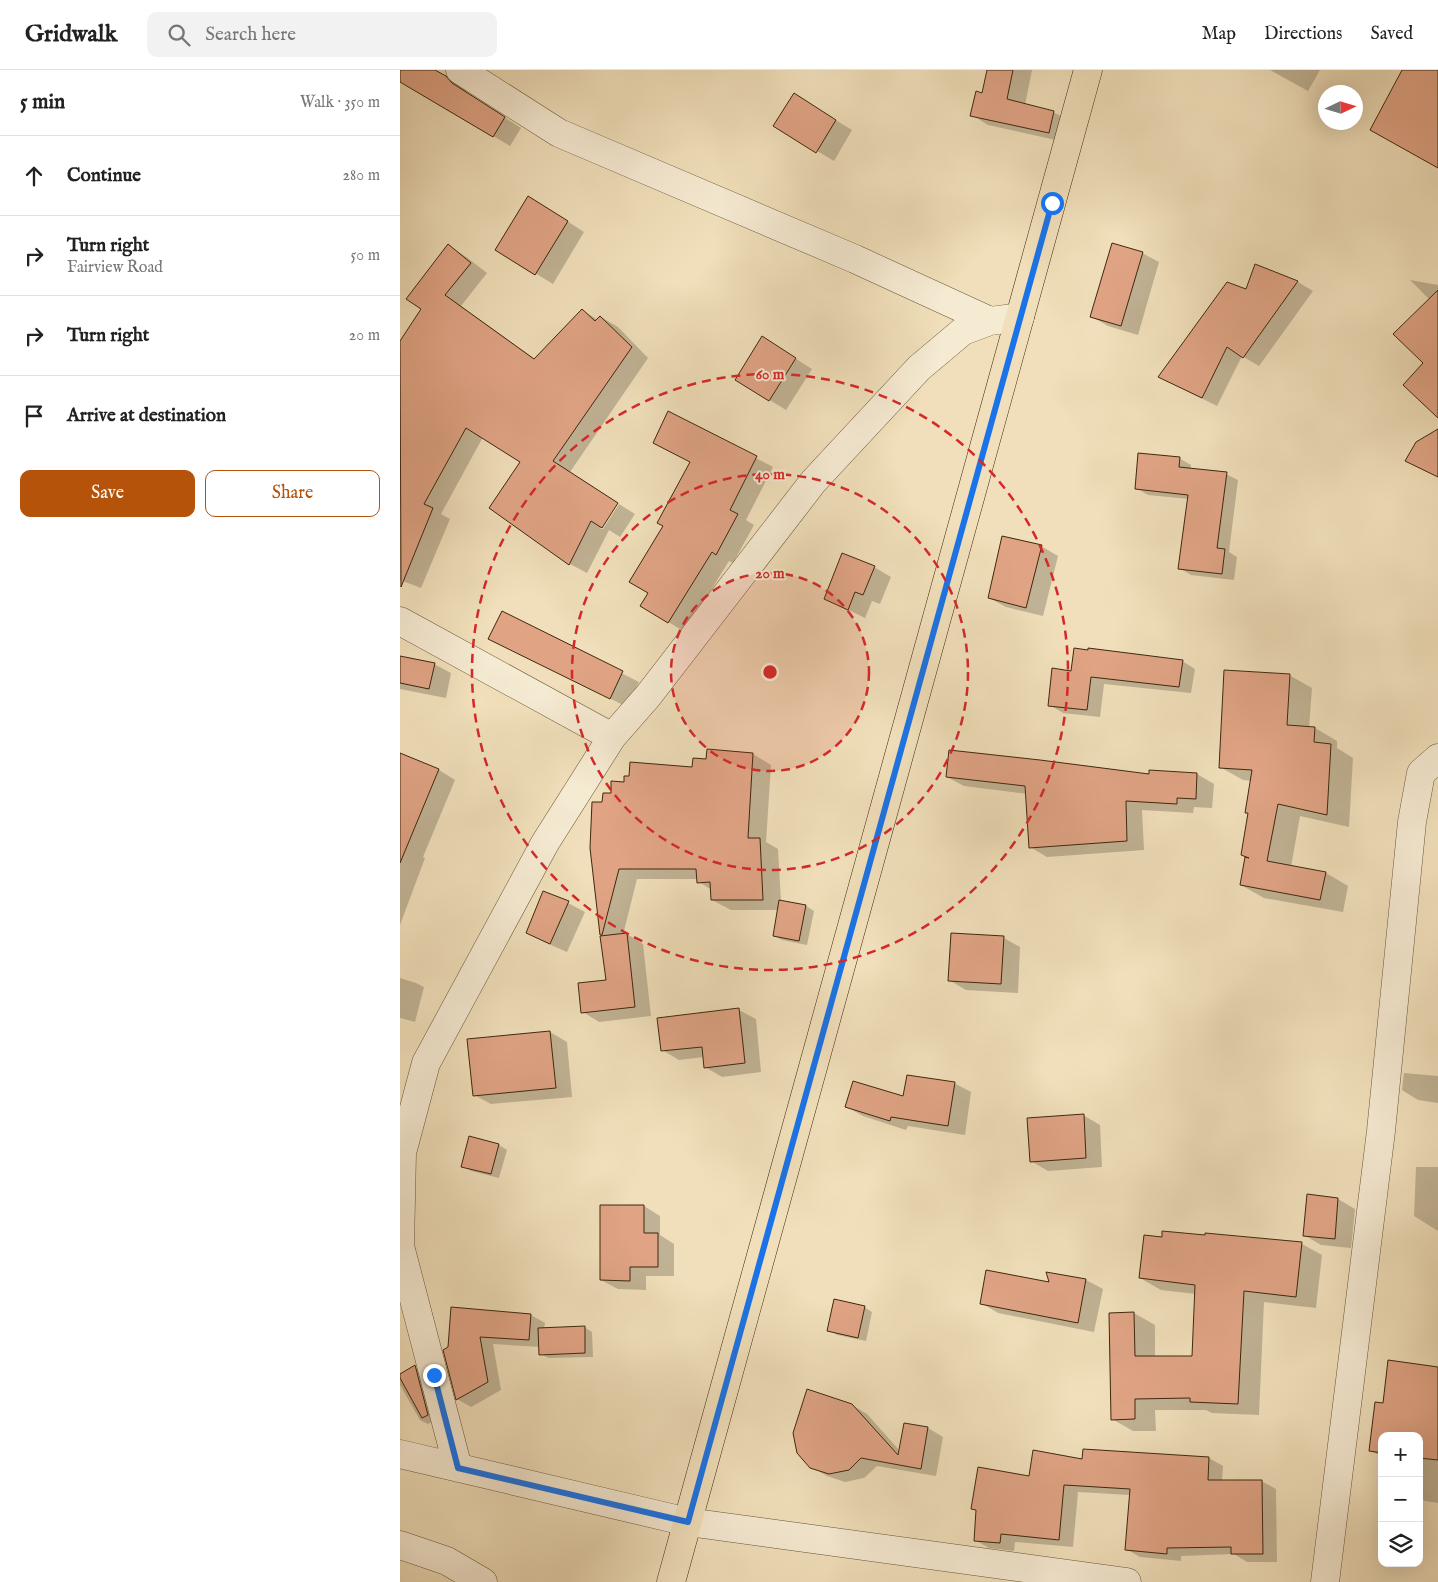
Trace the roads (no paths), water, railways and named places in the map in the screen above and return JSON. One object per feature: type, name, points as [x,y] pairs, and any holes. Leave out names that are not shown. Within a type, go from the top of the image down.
[{"type":"main road","points":[[671,1582],[1088,70]]},
{"type":"street","points":[[460,70],[559,134],[855,260],[990,321]]},
{"type":"street","points":[[458,1468],[400,1246],[402,1153],[426,1063],[545,843],[612,737],[648,696],[812,482],[919,368],[963,331],[990,321],[1020,317]]},
{"type":"street","points":[[400,621],[612,737]]},
{"type":"street","points":[[1325,1582],[1380,1140],[1412,822],[1421,774],[1438,758]]},
{"type":"street","points":[[400,1454],[688,1522],[1127,1582]]},
{"type":"street","points":[[400,1545],[447,1561],[482,1582]]}]
